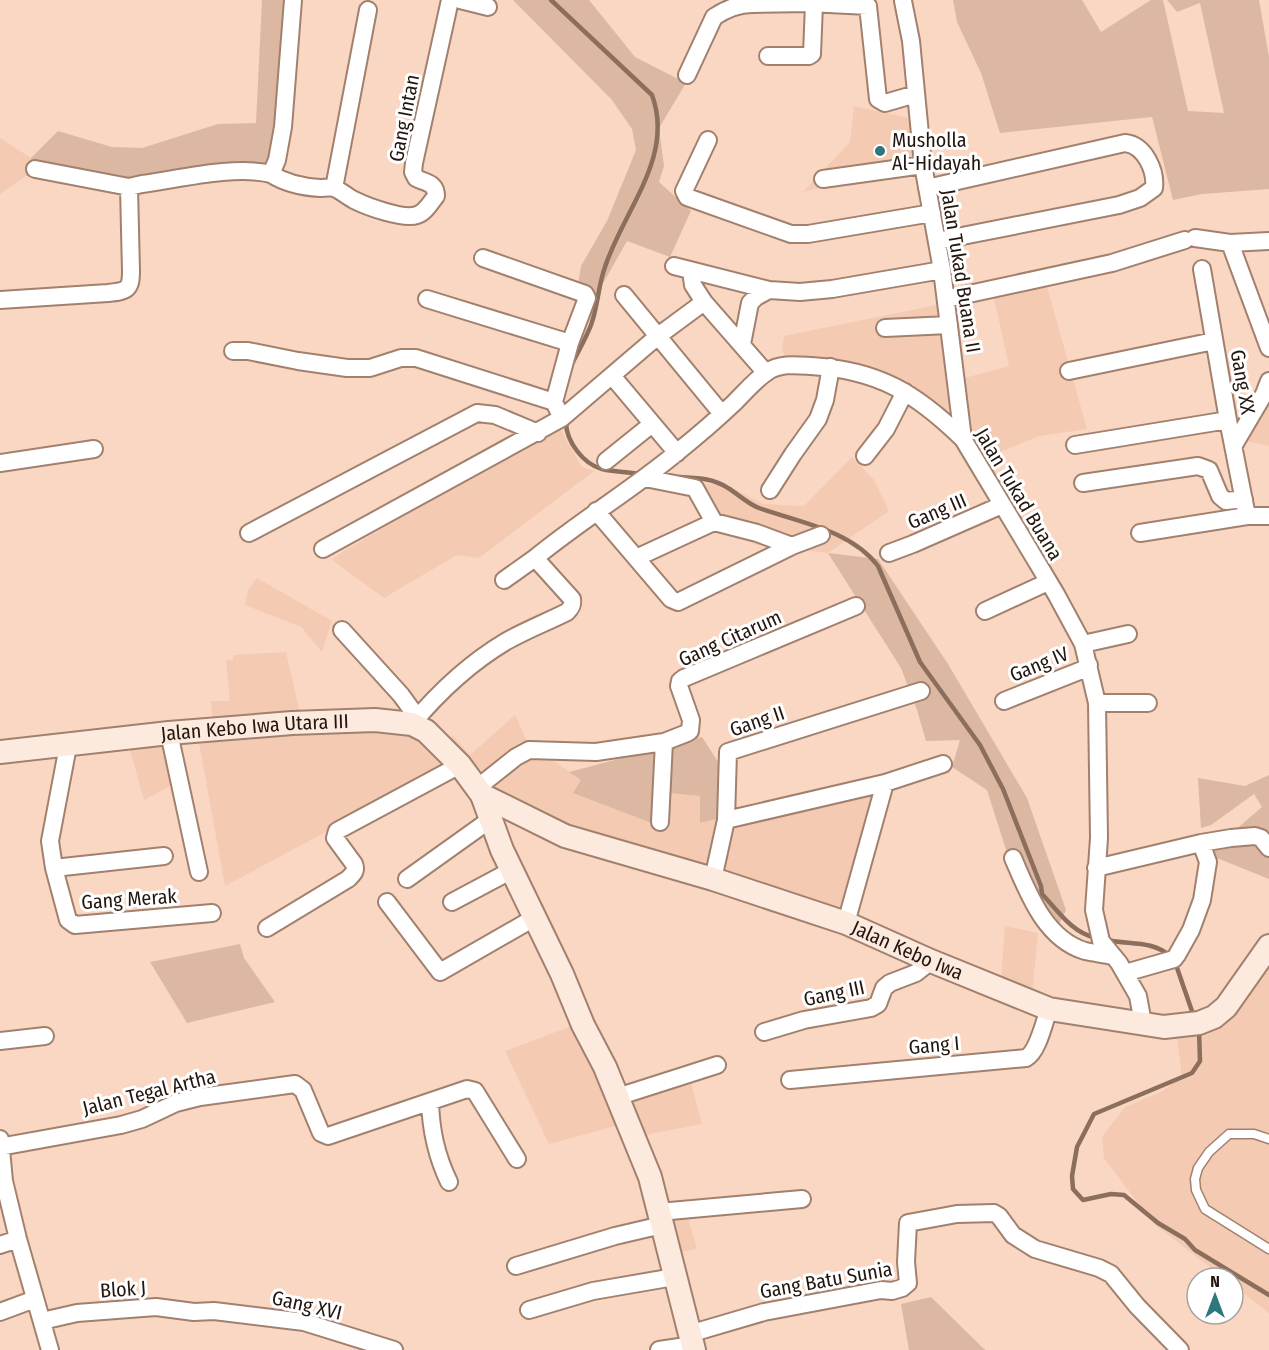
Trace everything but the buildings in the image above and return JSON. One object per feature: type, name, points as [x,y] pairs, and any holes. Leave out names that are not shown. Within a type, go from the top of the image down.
[{"type":"street","points":[[271,174],[277,160],[283,127],[293,0]]},
{"type":"street","name":"Gang Intan","points":[[35,169],[129,187],[219,173],[250,171],[271,174],[297,185],[334,188],[372,208],[411,216],[421,213],[436,196],[434,186],[419,180],[413,171],[450,0]]},
{"type":"street","points":[[460,0],[488,7]]},
{"type":"street","name":"Jalan Tukad Buana II","points":[[903,1],[911,41],[923,165],[942,270],[963,439]]},
{"type":"street","points":[[687,75],[714,18],[736,6],[751,2],[868,3],[878,99],[885,103],[916,94]]},
{"type":"street","points":[[768,56],[809,56],[812,54],[814,4]]},
{"type":"street","points":[[334,188],[368,10]]},
{"type":"street","points":[[708,140],[684,191],[687,197],[792,234],[808,234],[932,213]]},
{"type":"street","points":[[927,188],[1125,143],[1132,144],[1143,154],[1155,177],[1154,188],[1140,198],[1119,206],[937,241]]},
{"type":"street","points":[[823,179],[923,165]]},
{"type":"street","points":[[0,300],[108,293],[128,288],[131,271],[129,187]]},
{"type":"street","points":[[946,299],[1112,263],[1190,239],[1230,243],[1269,241]]},
{"type":"street","points":[[1230,243],[1269,348]]},
{"type":"street","points":[[483,258],[585,294],[587,298],[570,343],[554,402]]},
{"type":"street","points":[[674,266],[770,290],[815,291],[942,270]]},
{"type":"street","name":"Gang XX","points":[[1203,269],[1228,420],[1246,508]]},
{"type":"street","points":[[691,271],[693,285],[706,306],[766,373]]},
{"type":"street","points":[[742,344],[750,303],[770,290]]},
{"type":"street","points":[[624,295],[722,414]]},
{"type":"street","points":[[427,299],[570,343]]},
{"type":"street","points":[[323,549],[538,433],[565,416],[658,336],[706,306]]},
{"type":"street","points":[[885,328],[949,325]]},
{"type":"street","points":[[1069,371],[1214,341]]},
{"type":"street","points":[[233,351],[248,351],[347,368],[370,368],[401,358],[416,358],[554,402],[565,416]]},
{"type":"street","name":"Jalan Tukad Buana","points":[[504,580],[596,511],[648,476],[722,414],[766,373],[776,368],[795,364],[831,367],[870,375],[905,392],[948,424],[963,439],[1056,594],[1083,644],[1097,703],[1099,838],[1094,910],[1101,941],[1125,973],[1153,1025]]},
{"type":"street","points":[[770,490],[818,419],[825,400],[831,367]]},
{"type":"street","points":[[613,377],[676,453]]},
{"type":"street","points":[[1234,445],[1264,394],[1269,381]]},
{"type":"street","points":[[865,456],[886,429],[905,392]]},
{"type":"street","points":[[249,533],[477,413],[495,415],[538,433]]},
{"type":"street","points":[[1075,445],[1228,420]]},
{"type":"street","points":[[606,461],[652,424]]},
{"type":"street","points":[[0,463],[94,449]]},
{"type":"street","points":[[1083,483],[1198,466],[1209,470],[1218,494],[1226,501],[1269,516]]},
{"type":"street","points":[[648,476],[694,488],[714,522]]},
{"type":"street","name":"Gang III","points":[[889,553],[1002,506]]},
{"type":"street","points":[[1140,533],[1246,508]]},
{"type":"street","points":[[596,511],[671,599],[678,602],[792,546],[821,535]]},
{"type":"street","points":[[636,558],[714,522],[757,533],[792,546]]},
{"type":"street","points":[[342,630],[401,695],[414,721],[444,689],[484,656],[506,642],[567,612],[573,605],[572,599],[535,558]]},
{"type":"street","points":[[985,611],[1048,582]]},
{"type":"street","name":"Gang Citarum","points":[[479,791],[516,757],[528,750],[596,752],[664,742],[687,733],[692,727],[679,686],[680,681],[856,606]]},
{"type":"street","points":[[1083,644],[1128,634]]},
{"type":"street","name":"Gang IV","points":[[1004,700],[1082,670],[1089,665]]},
{"type":"street","name":"Gang II","points":[[713,879],[726,820],[728,752],[921,692]]},
{"type":"street","points":[[1097,703],[1148,703]]},
{"type":"street","name":"Jalan Kebo Iwa Utara III","points":[[0,752],[169,733],[292,723],[414,721],[460,765],[479,791],[494,827]]},
{"type":"street","points":[[169,733],[199,872]]},
{"type":"street","points":[[660,822],[664,742]]},
{"type":"street","name":"Gang Merak","points":[[68,746],[50,841],[54,868],[68,920],[75,925],[212,913]]},
{"type":"street","points":[[726,820],[885,783],[943,764]]},
{"type":"street","points":[[267,928],[354,874],[356,868],[335,838],[337,831],[460,765]]},
{"type":"street","points":[[846,923],[885,783]]},
{"type":"street","name":"Jalan Kebo Iwa Utara III","points":[[479,791],[520,814]]},
{"type":"street","points":[[407,879],[506,819],[520,814]]},
{"type":"street","name":"Jalan Kebo Iwa","points":[[520,814],[565,836],[713,879],[846,923],[931,961],[1049,1009],[1153,1025],[1199,1023],[1214,1017],[1226,1007],[1269,946]]},
{"type":"street","points":[[494,827],[617,1097],[650,1177],[692,1343],[659,1350]]},
{"type":"street","points":[[1096,868],[1201,843],[1255,836],[1261,838],[1269,848]]},
{"type":"street","points":[[1125,973],[1174,959],[1177,955],[1191,930],[1203,900],[1208,862],[1201,843]]},
{"type":"street","name":"Gang Merak","points":[[54,868],[164,856]]},
{"type":"street","points":[[1013,858],[1028,894],[1048,924],[1068,942],[1084,950],[1113,956]]},
{"type":"street","points":[[452,902],[512,870]]},
{"type":"street","points":[[387,902],[440,972],[534,918]]},
{"type":"street","name":"Gang III","points":[[764,1032],[804,1020],[871,1008],[878,1004],[884,988],[890,983],[916,973],[931,961]]},
{"type":"street","name":"Gang I","points":[[790,1080],[1026,1058],[1031,1055],[1036,1046],[1049,1009]]},
{"type":"street","points":[[0,1041],[45,1036]]},
{"type":"street","points":[[617,1097],[717,1065]]},
{"type":"street","name":"Jalan Tegal Artha","points":[[0,1144],[121,1125],[142,1119],[176,1103],[200,1097],[287,1084],[301,1087],[321,1133],[328,1136],[467,1089],[475,1091],[517,1159]]},
{"type":"street","points":[[430,1102],[430,1125],[436,1152],[449,1182]]},
{"type":"street","points":[[0,1144],[2,1182],[50,1350]]},
{"type":"street","points":[[516,1266],[615,1236],[660,1219],[801,1198]]},
{"type":"street","name":"Gang Batu Sunia","points":[[692,1343],[764,1312],[902,1288],[908,1283],[906,1262],[908,1223],[957,1214],[987,1212],[999,1216],[1013,1235],[1035,1249],[1099,1268],[1111,1274],[1137,1306],[1180,1350]]},
{"type":"street","points":[[0,1245],[18,1239]]},
{"type":"street","points":[[529,1310],[593,1291],[674,1277]]},
{"type":"street","points":[[0,1312],[35,1299]]},
{"type":"street","name":"Blok J","points":[[42,1321],[77,1313],[156,1307],[208,1311]]},
{"type":"street","name":"Gang XVI","points":[[208,1311],[304,1322],[394,1350]]},
{"type":"lane","points":[[1269,1138],[1254,1134],[1229,1134],[1209,1152],[1198,1168],[1196,1179],[1196,1190],[1205,1209],[1269,1249]]},
{"type":"shaded area","points":[[262,0],[297,0],[278,187],[249,177],[134,190],[26,176],[31,158],[58,131],[112,147],[142,148],[218,124],[256,123]]},
{"type":"shaded area","points":[[513,0],[589,0],[635,57],[686,83],[659,128],[664,166],[659,182],[691,211],[670,257],[627,241],[584,317],[573,315],[581,266],[607,221],[636,150],[632,129],[612,100]]},
{"type":"shaded area","points":[[953,0],[1082,0],[1101,32],[1151,0],[1163,0],[1188,111],[1224,113],[1200,3],[1177,12],[1167,0],[1259,0],[1269,57],[1269,189],[1202,194],[1173,200],[1152,117],[1000,133],[981,73],[957,22]]},
{"type":"shaded area","points":[[854,106],[914,119],[912,141],[919,168],[886,172],[803,192],[850,142]]},
{"type":"shaded area","points":[[0,138],[31,158],[26,176],[0,194]]},
{"type":"shaded area","points":[[1047,287],[1087,429],[1039,436],[971,464],[958,435],[905,390],[847,376],[793,374],[782,349],[784,336],[951,302],[961,379],[1009,366],[992,289]]},
{"type":"shaded area","points":[[1269,401],[1269,446],[1242,440]]},
{"type":"shaded area","points":[[558,425],[582,467],[594,471],[479,558],[457,555],[384,598],[332,560],[342,552]]},
{"type":"shaded area","points":[[852,457],[874,480],[889,511],[828,553],[757,545],[717,528],[679,484],[724,484],[763,504],[804,506]]},
{"type":"shaded area","points":[[828,553],[878,559],[948,664],[1027,798],[1066,910],[1058,926],[1009,859],[987,790],[952,767],[960,740],[926,741],[901,668]]},
{"type":"shaded area","points":[[257,578],[332,621],[322,652],[301,627],[245,605],[248,590]]},
{"type":"shaded area","points":[[286,652],[302,722],[413,730],[431,749],[453,736],[470,755],[515,715],[529,745],[582,780],[574,793],[579,795],[658,792],[700,796],[700,823],[880,785],[842,926],[472,791],[448,772],[447,767],[225,886],[198,737],[214,735],[211,701],[230,701],[226,660],[233,660],[234,655]]},
{"type":"shaded area","points":[[702,737],[722,768],[725,817],[700,823],[700,796],[658,792],[657,825],[573,793],[581,780],[569,772]]},
{"type":"shaded area","points":[[167,739],[176,783],[144,800],[128,743]]},
{"type":"shaded area","points":[[1269,775],[1269,879],[1207,854],[1262,807],[1254,794],[1211,825],[1201,828],[1198,778],[1245,786]]},
{"type":"shaded area","points":[[1005,926],[1038,933],[1031,1006],[1000,995]]},
{"type":"shaded area","points":[[240,944],[244,958],[275,1002],[187,1023],[150,962]]},
{"type":"shaded area","points":[[1269,951],[1269,1313],[1245,1294],[1245,1266],[1208,1266],[1154,1224],[1104,1158],[1102,1137],[1125,1107],[1161,1092],[1182,1077],[1176,1028],[1227,1014]]},
{"type":"shaded area","points":[[577,1024],[612,1092],[689,1075],[702,1124],[639,1136],[630,1122],[549,1144],[505,1051]]},
{"type":"shaded area","points":[[687,1216],[697,1249],[666,1255],[659,1223]]},
{"type":"shaded area","points":[[931,1297],[986,1350],[909,1350],[901,1304]]},
{"type":"waterway","points":[[551,0],[652,95],[657,118],[657,140],[652,162],[613,246],[603,274],[591,325],[573,362]]},
{"type":"waterway","points":[[566,422],[572,444],[588,462],[602,469],[641,474]]},
{"type":"waterway","points":[[679,477],[717,482],[755,506],[839,536],[854,544],[878,566],[920,662],[980,745],[1003,789],[1041,886],[1042,894],[1073,926],[1096,938]]},
{"type":"waterway","points":[[1107,940],[1156,947],[1170,956]]},
{"type":"waterway","points":[[1175,962],[1194,1017]]},
{"type":"waterway","points":[[1199,1030],[1200,1061],[1192,1073],[1094,1114],[1077,1147],[1072,1176],[1073,1189],[1083,1200],[1111,1194],[1124,1195],[1158,1223],[1185,1239],[1195,1250],[1269,1295]]},
{"type":"place","name":"Musholla Al-Hidayah","points":[[880,151]]}]
